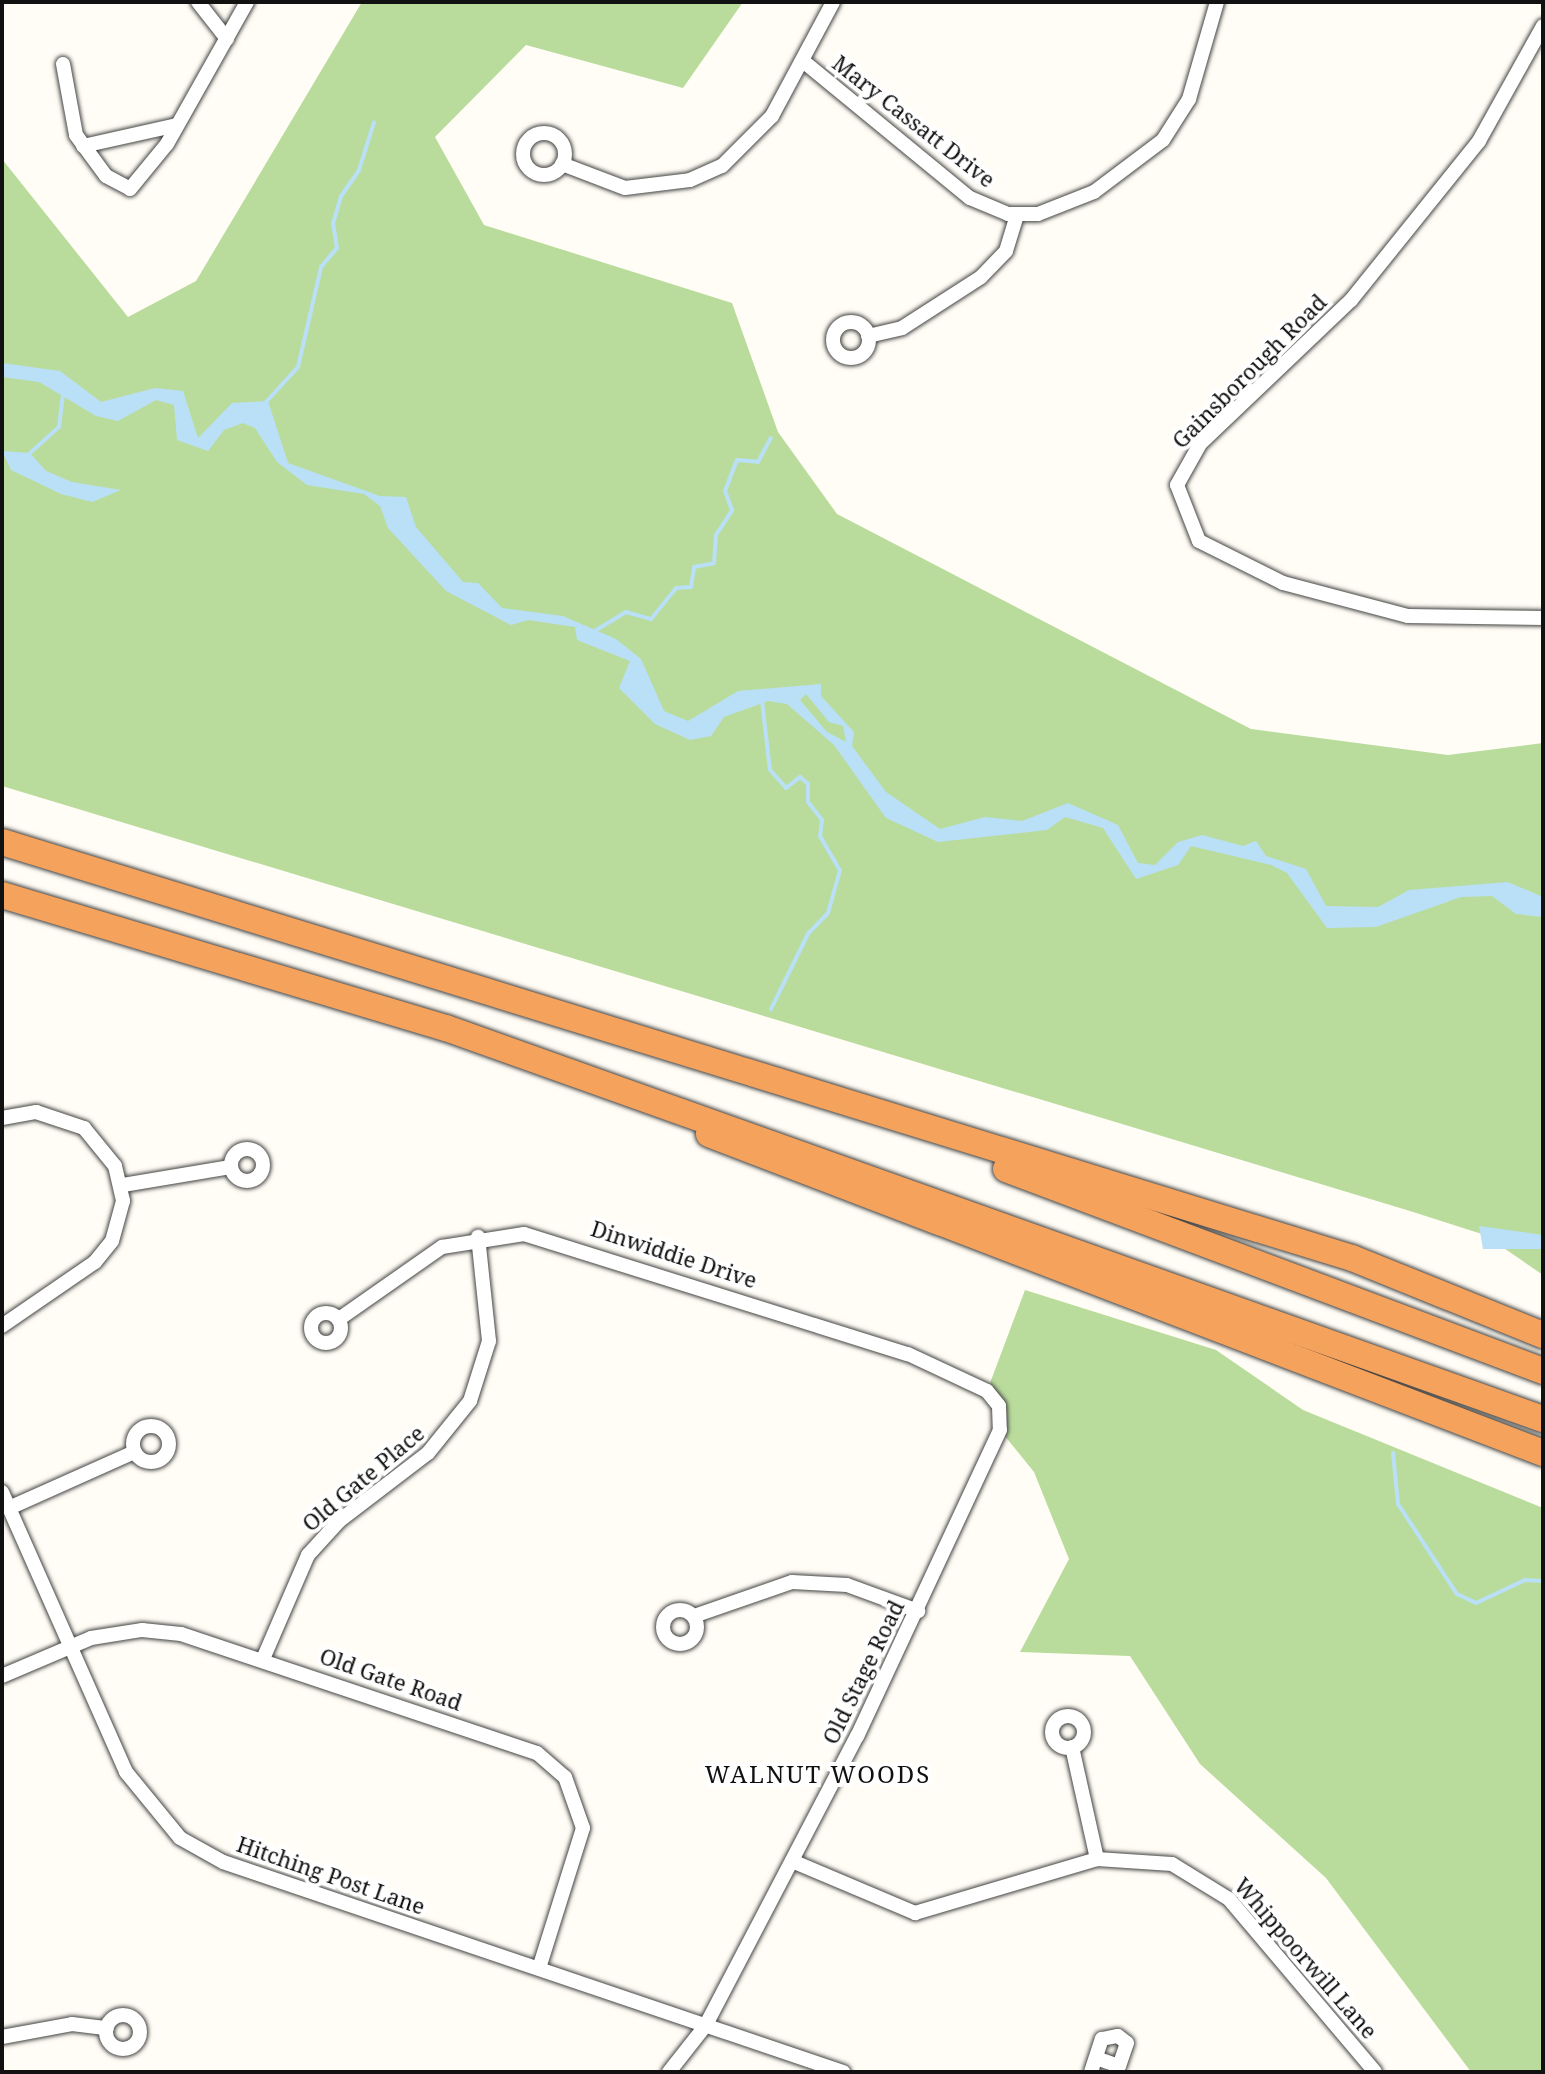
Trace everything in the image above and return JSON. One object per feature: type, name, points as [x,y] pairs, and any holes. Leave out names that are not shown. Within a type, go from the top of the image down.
[{"type":"highway","points":[[2,842],[1352,1258],[1538,1331]]},
{"type":"highway","points":[[2,895],[446,1028],[1543,1419]]},
{"type":"highway","points":[[446,1028],[796,1170],[1190,1313],[1543,1453]]},
{"type":"highway","points":[[755,1076],[1543,1371]]},
{"type":"highway","points":[[1494,1434],[1543,1463]]},
{"type":"street","points":[[198,2],[227,39]]},
{"type":"street","points":[[63,64],[83,146],[106,176],[130,189],[177,125],[247,2]]},
{"type":"street","points":[[562,164],[625,188],[690,180],[752,141],[803,61],[833,2]]},
{"type":"street","points":[[868,336],[902,328],[981,277],[1006,251],[1017,216],[1078,201],[1163,140],[1189,99],[1217,2]]},
{"type":"street","name":"Gainsborough Road","points":[[1543,26],[1488,127],[1451,177],[1351,300],[1200,444],[1177,485],[1199,541],[1283,583],[1408,616],[1543,618]]},
{"type":"street","name":"Mary Cassatt Drive","points":[[803,61],[970,198],[1017,216]]},
{"type":"street","points":[[83,146],[177,125]]},
{"type":"street","points":[[2,1118],[36,1112],[84,1128],[123,1185]]},
{"type":"street","points":[[123,1185],[231,1167]]},
{"type":"street","points":[[2,1326],[104,1252],[123,1185]]},
{"type":"street","name":"Dinwiddie Drive","points":[[339,1319],[424,1256],[478,1237],[524,1234],[588,1249],[908,1354],[987,1391],[999,1406]]},
{"type":"street","name":"Old Gate Place","points":[[263,1659],[294,1577],[321,1539],[428,1453],[470,1401],[489,1341],[478,1237]]},
{"type":"street","name":"Old Stage Road","points":[[669,2072],[706,2025],[918,1611],[1000,1430],[999,1406]]},
{"type":"street","points":[[9,1508],[134,1452]]},
{"type":"street","name":"Hitching Post Lane","points":[[2,1492],[69,1646],[142,1800],[180,1838],[223,1862],[843,2072]]},
{"type":"street","points":[[694,1616],[792,1582],[847,1585],[918,1611]]},
{"type":"street","name":"Old Gate Road","points":[[2,1676],[69,1646],[155,1630],[263,1659],[525,1747],[565,1777],[579,1803],[582,1844],[539,1968]]},
{"type":"street","points":[[1072,1747],[1097,1859]]},
{"type":"street","name":"Whippoorwill Lane","points":[[792,1861],[915,1913],[1097,1859],[1159,1860],[1213,1884],[1375,2072]]},
{"type":"street","points":[[2,2037],[72,2024],[107,2028]]},
{"type":"green space","points":[[362,2],[743,2],[683,88],[526,45],[435,137],[484,225],[732,303],[778,432],[837,514],[1251,729],[1448,755],[1543,743],[1543,1275],[1485,1235],[1410,1211],[2,786],[2,159],[128,317],[196,281]]},
{"type":"green space","points":[[1025,1290],[1216,1350],[1303,1410],[1543,1508],[1543,2072],[1471,2072],[1326,1878],[1200,1764],[1130,1656],[1020,1652],[1069,1559],[1034,1472],[1000,1430],[987,1391]]},
{"type":"water","points":[[2,363],[60,371],[101,402],[155,388],[183,391],[198,438],[232,403],[268,401],[288,463],[380,496],[406,497],[416,527],[463,582],[478,583],[502,608],[563,616],[616,639],[641,659],[664,711],[688,721],[738,691],[821,684],[821,696],[854,732],[852,746],[886,792],[940,829],[985,817],[1022,821],[1068,803],[1118,825],[1138,863],[1155,865],[1178,842],[1202,835],[1243,846],[1256,841],[1266,856],[1306,869],[1326,906],[1378,907],[1409,890],[1508,882],[1543,897],[1543,917],[1516,914],[1492,896],[1461,897],[1376,927],[1327,928],[1287,873],[1271,865],[1191,846],[1178,865],[1136,879],[1103,828],[1065,817],[1047,830],[938,842],[886,818],[834,745],[787,704],[768,701],[724,717],[711,736],[690,740],[655,724],[619,688],[630,661],[577,640],[575,627],[528,620],[511,625],[446,591],[388,528],[380,506],[364,494],[307,485],[277,462],[255,428],[243,423],[224,430],[208,451],[177,440],[174,405],[156,400],[118,421],[96,416],[39,382],[2,377]],"holes":[[[806,694],[829,722],[843,726],[846,742],[827,732],[800,700]]]},
{"type":"water","points":[[2,451],[30,453],[46,471],[72,482],[121,490],[92,502],[61,494],[11,470]]},
{"type":"water","points":[[1479,1226],[1543,1235],[1543,1249],[1483,1249]]},
{"type":"waterway","points":[[266,402],[298,367],[321,267],[337,248],[333,224],[341,196],[359,170],[374,122]]},
{"type":"waterway","points":[[30,453],[59,427],[64,389]]},
{"type":"waterway","points":[[588,635],[626,612],[651,619],[676,588],[691,587],[694,567],[714,563],[716,535],[732,510],[725,491],[737,460],[758,462],[771,438]]},
{"type":"waterway","points":[[762,701],[770,770],[786,788],[800,777],[808,784],[808,802],[822,820],[820,836],[840,870],[828,913],[808,934],[771,1009]]},
{"type":"waterway","points":[[1393,1453],[1398,1504],[1457,1594],[1476,1603],[1525,1580],[1543,1581]]},
{"type":"district","name":"WALNUT WOODS","points":[[818,1774]]}]
